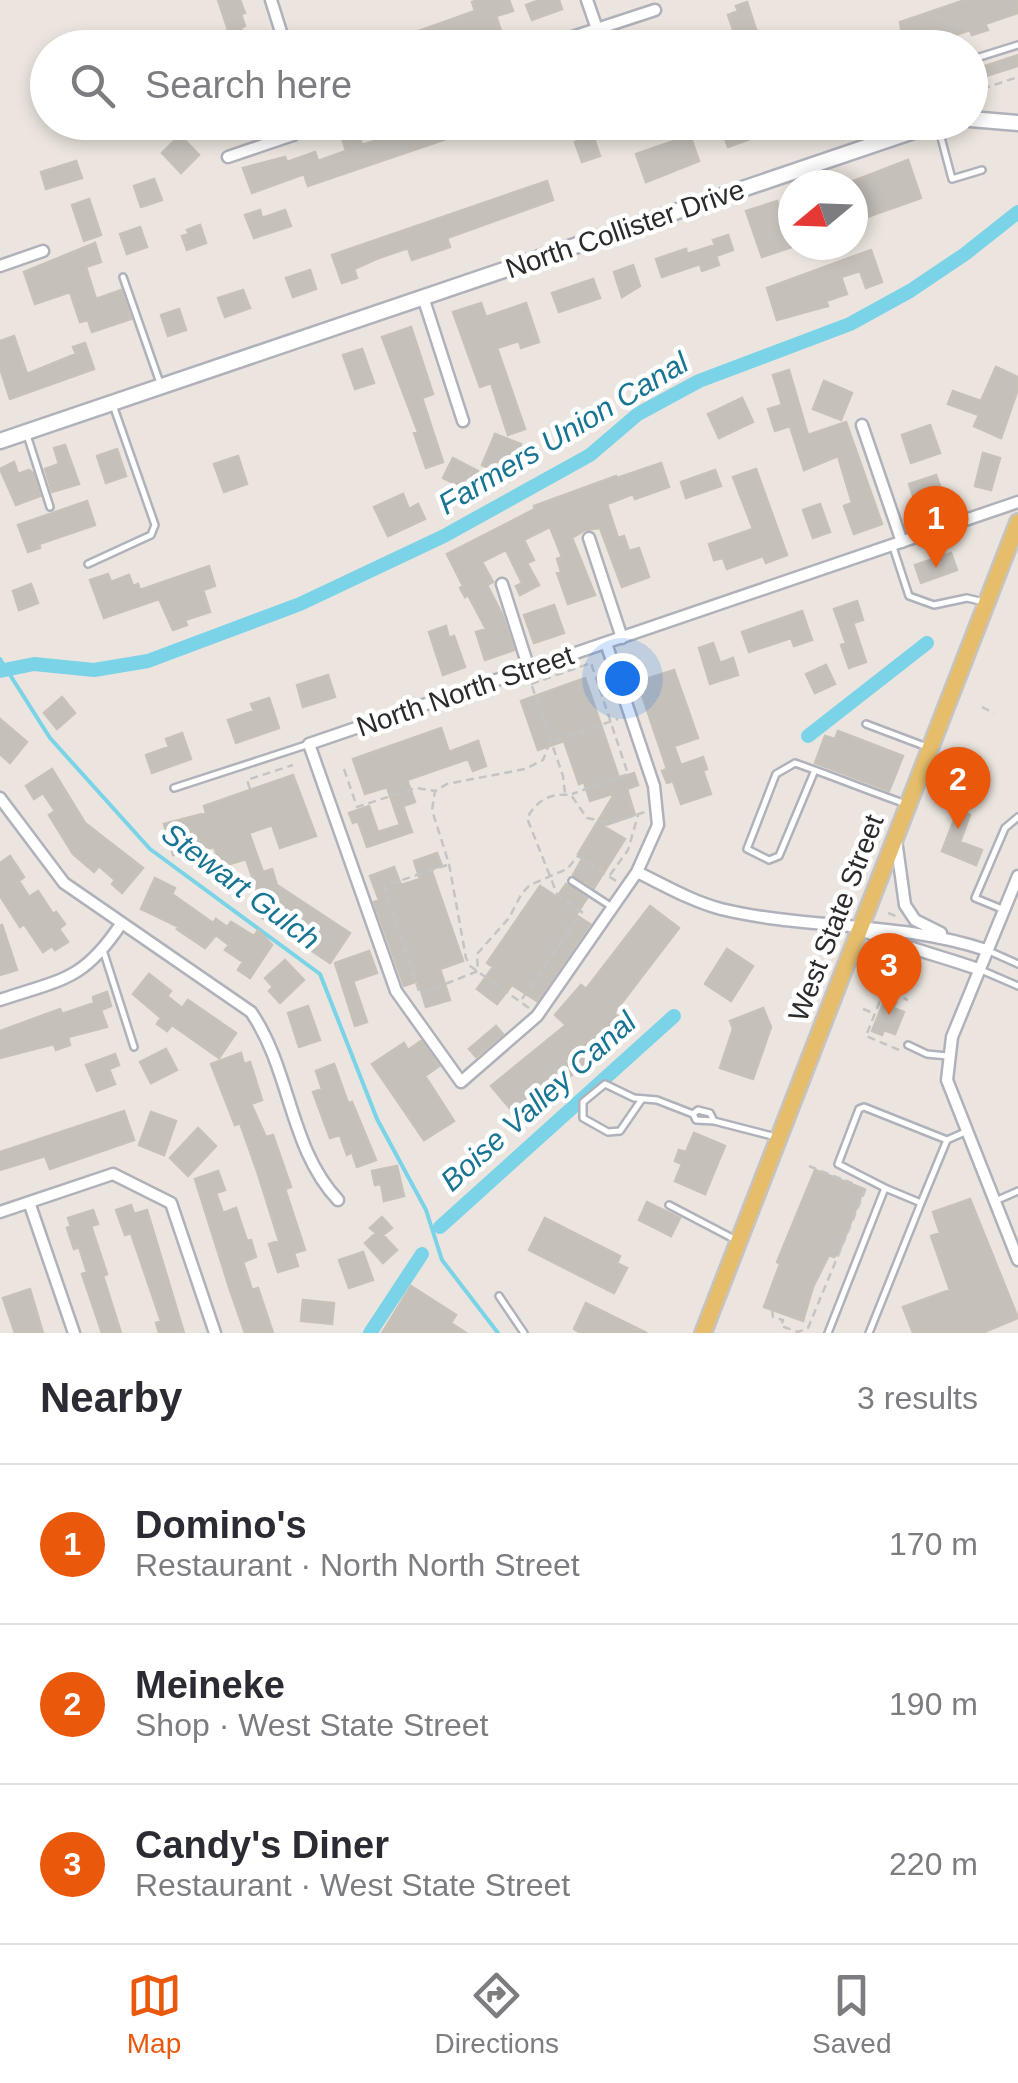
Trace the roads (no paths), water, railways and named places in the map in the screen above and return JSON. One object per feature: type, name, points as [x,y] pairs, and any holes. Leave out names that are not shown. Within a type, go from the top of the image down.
[{"type":"main road","name":"West State Street","points":[[703,1333],[1018,522]]},
{"type":"street","points":[[271,0],[280,30]]},
{"type":"street","points":[[587,0],[596,29]]},
{"type":"street","points":[[593,30],[655,10]]},
{"type":"street","points":[[988,120],[1018,122]]},
{"type":"street","points":[[228,157],[278,140]]},
{"type":"street","name":"North Collister Drive","points":[[0,441],[889,140]]},
{"type":"street","points":[[0,266],[44,251]]},
{"type":"street","points":[[423,297],[462,421]]},
{"type":"street","points":[[862,424],[897,544]]},
{"type":"street","name":"North North Street","points":[[309,744],[1018,502]]},
{"type":"street","points":[[590,538],[622,638]]},
{"type":"street","points":[[502,584],[530,669]]},
{"type":"street","points":[[309,744],[396,991],[461,1082],[538,1016],[636,872],[658,825],[654,786],[606,643]]},
{"type":"street","points":[[0,798],[64,884],[251,1012],[266,1034],[312,1167],[338,1200]]},
{"type":"street","points":[[895,836],[907,910],[914,920],[986,950]]},
{"type":"street","points":[[636,872],[724,910],[955,939]]},
{"type":"street","points":[[1018,876],[978,969],[947,1056],[947,1080],[1018,1260]]},
{"type":"street","points":[[0,1000],[74,976],[94,962],[121,924]]},
{"type":"street","points":[[858,929],[896,945],[978,969]]},
{"type":"street","points":[[0,1212],[112,1174],[171,1203],[214,1333]]},
{"type":"street","points":[[28,1202],[74,1333]]},
{"type":"lane","points":[[988,54],[1018,45]]},
{"type":"lane","points":[[939,140],[952,179],[982,170]]},
{"type":"lane","points":[[122,276],[161,386]]},
{"type":"lane","points":[[88,564],[140,541],[151,534],[155,524],[112,403]]},
{"type":"lane","points":[[26,432],[50,507]]},
{"type":"lane","points":[[897,544],[909,596],[934,605],[966,598],[986,603]]},
{"type":"lane","points":[[866,724],[930,748]]},
{"type":"lane","points":[[174,788],[309,744]]},
{"type":"lane","points":[[815,770],[779,856],[769,860],[747,849],[776,774],[795,763],[815,770],[906,804]]},
{"type":"lane","points":[[1002,909],[976,898],[1004,828],[1018,817]]},
{"type":"lane","points":[[572,881],[612,907]]},
{"type":"lane","points":[[103,950],[134,1047]]},
{"type":"lane","points":[[986,950],[1018,964]]},
{"type":"lane","points":[[978,969],[1018,986]]},
{"type":"lane","points":[[908,1045],[927,1054],[947,1056]]},
{"type":"lane","points":[[642,1100],[620,1131],[608,1132],[583,1118],[583,1102],[605,1084],[642,1100],[657,1100],[693,1114],[698,1110],[710,1114],[714,1121],[778,1138]]},
{"type":"lane","points":[[920,1202],[838,1164],[859,1109],[870,1107],[948,1140]]},
{"type":"lane","points":[[870,1333],[948,1140],[966,1132]]},
{"type":"lane","points":[[828,1333],[886,1188]]},
{"type":"lane","points":[[994,1202],[1018,1191]]},
{"type":"lane","points":[[669,1205],[738,1242]]},
{"type":"lane","points":[[499,1296],[524,1333]]},
{"type":"waterway","name":"Farmers Union Canal","points":[[0,671],[34,664],[94,670],[148,661],[300,604],[444,536],[590,455],[638,414],[699,381],[850,324],[910,291],[1018,212]]},
{"type":"waterway","name":"Boise Valley Canal","points":[[808,736],[927,643]]},
{"type":"waterway","name":"Stewart Gulch","points":[[0,659],[50,738],[150,849],[320,974],[377,1119],[426,1210],[442,1260],[498,1333]]},
{"type":"waterway","name":"Boise Valley Canal","points":[[440,1227],[674,1016]]},
{"type":"waterway","name":"Boise Valley Canal","points":[[370,1333],[422,1254]]},
{"type":"place","name":"Domino's","points":[[936,568]]},
{"type":"place","name":"Meineke","points":[[958,829]]},
{"type":"place","name":"Candy's Diner","points":[[889,1015]]}]
